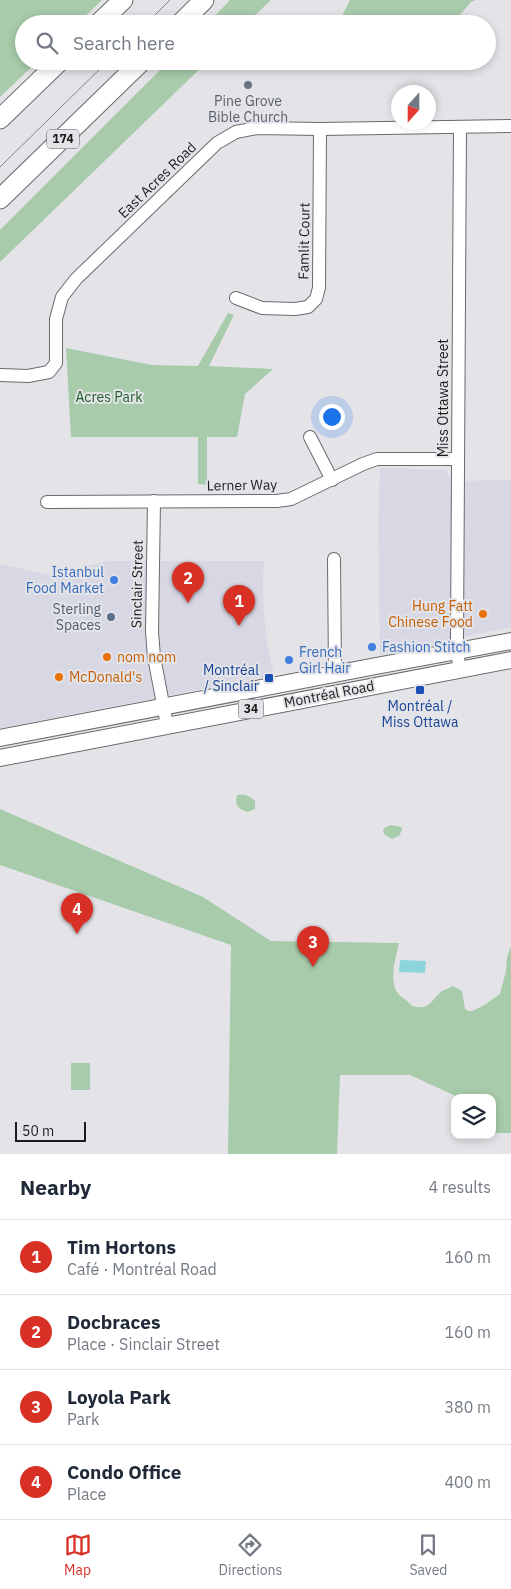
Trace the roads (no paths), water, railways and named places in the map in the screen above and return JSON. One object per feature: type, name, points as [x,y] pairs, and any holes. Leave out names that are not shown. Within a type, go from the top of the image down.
[{"type":"highway","points":[[107,15],[122,0]]},
{"type":"highway","points":[[189,15],[204,0]]},
{"type":"highway","points":[[0,119],[51,70]]},
{"type":"highway","name":"174","points":[[0,200],[133,70]]},
{"type":"highway","points":[[0,205],[32,169]]},
{"type":"main road","name":"Montréal Road","points":[[0,738],[511,641]]},
{"type":"main road","name":"Montréal Road","points":[[0,758],[511,660]]},
{"type":"street","name":"East Acres Road","points":[[0,375],[28,376],[49,372],[56,362],[56,319],[62,297],[76,279],[218,143],[236,132],[257,128],[511,126]]},
{"type":"street","name":"Miss Ottawa Street","points":[[459,670],[460,127]]},
{"type":"street","name":"Famlit Court","points":[[236,298],[262,308],[295,309],[308,307],[316,300],[319,288],[320,128]]},
{"type":"street","points":[[310,437],[332,480]]},
{"type":"street","name":"Lerner Way","points":[[47,502],[277,501],[291,499],[377,459],[458,459]]},
{"type":"street","name":"Sinclair Street","points":[[154,501],[152,632],[154,657],[167,725]]},
{"type":"street","points":[[334,559],[335,674]]},
{"type":"water","points":[[400,960],[426,961],[425,973],[399,972]]},
{"type":"tram line","points":[[155,15],[170,0]]},
{"type":"tram line","points":[[0,167],[99,70]]},
{"type":"place","name":"Pine Grove Bible Church","points":[[248,85]]},
{"type":"place","name":"Istanbul Food Market","points":[[114,580]]},
{"type":"place","name":"Docbraces","points":[[188,603]]},
{"type":"place","name":"Hung Fatt Chinese Food","points":[[483,614]]},
{"type":"place","name":"Sterling Spaces","points":[[111,617]]},
{"type":"place","name":"Tim Hortons","points":[[239,626]]},
{"type":"place","name":"Fashion Stitch","points":[[372,647]]},
{"type":"place","name":"nom nom","points":[[107,657]]},
{"type":"place","name":"French Girl Hair","points":[[289,660]]},
{"type":"place","name":"McDonald's","points":[[59,677]]},
{"type":"place","name":"Montréal / Sinclair","points":[[269,678]]},
{"type":"place","name":"Montréal / Miss Ottawa","points":[[420,690]]},
{"type":"place","name":"Condo Office","points":[[77,934]]},
{"type":"place","name":"Loyola Park","points":[[313,967]]},
{"type":"park label","name":"Acres Park","points":[[109,397]]}]
